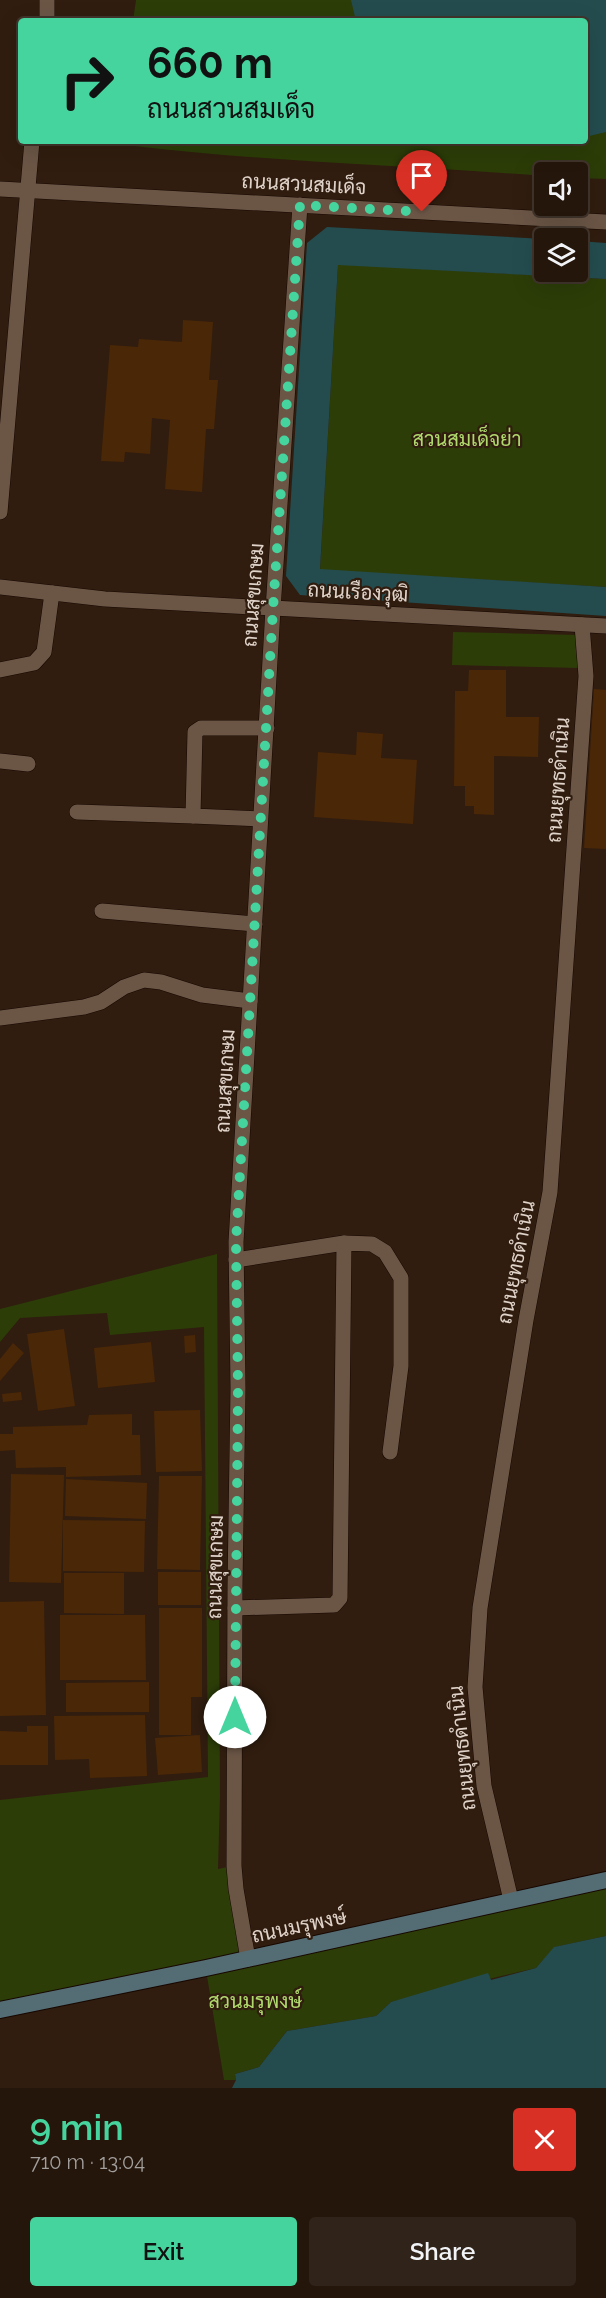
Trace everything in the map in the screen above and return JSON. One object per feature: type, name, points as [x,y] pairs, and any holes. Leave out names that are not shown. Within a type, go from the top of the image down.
[{"type":"main road","name":"ถนนมรุพงษ์","points":[[0,2010],[248,1959],[606,1880]]},
{"type":"street","points":[[47,0],[47,18]]},
{"type":"street","points":[[0,512],[32,144]]},
{"type":"street","name":"ถนนสวนสมเด็จ","points":[[0,189],[606,222]]},
{"type":"street","name":"ถนนสุขเกษม","points":[[248,1959],[234,1866],[238,1388],[236,1260],[260,819],[300,205]]},
{"type":"street","name":"ถนนเรืองวุฒิ","points":[[0,587],[99,599],[606,626]]},
{"type":"street","points":[[0,670],[34,663],[44,652],[52,593]]},
{"type":"street","name":"ถนนยุทธดำเนิน","points":[[511,1900],[484,1786],[476,1687],[477,1656],[480,1608],[501,1472],[550,1192],[586,676],[582,625]]},
{"type":"street","points":[[193,816],[195,732],[197,729],[267,728]]},
{"type":"street","points":[[0,761],[28,764]]},
{"type":"street","points":[[77,812],[260,819]]},
{"type":"street","points":[[102,911],[255,924]]},
{"type":"street","points":[[0,1018],[84,1007],[101,1002],[124,987],[144,980],[161,982],[202,995],[250,1001]]},
{"type":"street","points":[[235,1608],[334,1605],[340,1598],[344,1243]]},
{"type":"street","points":[[236,1260],[344,1243],[372,1244],[385,1252],[401,1278],[401,1366],[390,1452]]},
{"type":"green space","points":[[136,0],[606,0],[606,179],[588,178],[588,162],[534,162],[534,175],[283,159],[126,145],[588,144],[588,18],[133,18]]},
{"type":"green space","name":"สวนสมเด็จย่า","points":[[338,264],[534,275],[534,282],[588,282],[588,278],[606,279],[606,587],[320,570]]},
{"type":"green space","points":[[453,632],[578,635],[578,668],[452,665]]},
{"type":"green space","name":"สวนมรุพงษ์","points":[[217,1254],[220,1796],[218,1869],[232,1866],[248,1958],[606,1880],[606,1936],[555,1947],[536,1968],[391,2002],[376,2016],[287,2031],[259,2067],[235,2074],[236,2080],[224,2080],[206,1970],[0,2014],[0,1800],[208,1777],[204,1327],[110,1335],[107,1313],[20,1318],[0,1342],[0,1309]]},
{"type":"water","points":[[351,0],[606,0],[606,132],[588,136],[588,18],[355,18]]},
{"type":"water","points":[[327,227],[534,238],[534,275],[338,265],[320,569],[606,587],[606,616],[300,595],[286,576],[307,243]]},
{"type":"water","points":[[588,242],[606,243],[606,279],[588,278]]},
{"type":"water","points":[[606,1936],[606,2088],[232,2088],[236,2080],[235,2074],[259,2067],[287,2031],[376,2016],[391,2002],[488,1973],[491,1980],[536,1968],[554,1947]]},
{"type":"building","points":[[183,320],[213,322],[209,380],[218,380],[214,429],[206,429],[202,492],[165,489],[170,420],[152,418],[150,454],[125,452],[124,462],[101,461],[110,345],[138,347],[139,339],[182,342]]},
{"type":"building","points":[[469,670],[506,670],[506,717],[539,717],[538,757],[494,756],[494,815],[474,814],[474,806],[465,806],[465,786],[454,786],[455,691],[468,691]]},
{"type":"building","points":[[594,689],[606,690],[606,849],[584,848]]},
{"type":"building","points":[[357,732],[383,734],[381,758],[417,760],[413,824],[314,817],[318,752],[356,755]]},
{"type":"building","points":[[64,1329],[75,1406],[38,1411],[27,1334]]},
{"type":"building","points":[[195,1335],[196,1352],[185,1353],[184,1336]]},
{"type":"building","points":[[151,1342],[155,1382],[98,1388],[94,1348]]},
{"type":"building","points":[[13,1343],[24,1353],[0,1381],[0,1359]]},
{"type":"building","points":[[21,1392],[22,1400],[3,1402],[2,1394]]},
{"type":"building","points":[[200,1410],[202,1471],[156,1472],[154,1411]]},
{"type":"building","points":[[132,1414],[132,1435],[140,1435],[141,1475],[66,1477],[66,1467],[16,1468],[15,1450],[0,1451],[0,1434],[13,1434],[13,1427],[87,1425],[89,1415]]},
{"type":"building","points":[[11,1474],[64,1475],[61,1583],[9,1582]]},
{"type":"building","points":[[159,1476],[202,1476],[200,1570],[157,1569]]},
{"type":"building","points":[[66,1479],[147,1483],[146,1519],[65,1516]]},
{"type":"building","points":[[63,1520],[145,1521],[144,1572],[63,1571]]},
{"type":"building","points":[[158,1572],[201,1572],[201,1605],[158,1605]]},
{"type":"building","points":[[64,1573],[124,1573],[124,1614],[64,1613]]},
{"type":"building","points":[[44,1601],[46,1715],[0,1716],[0,1602]]},
{"type":"building","points":[[159,1608],[202,1608],[202,1697],[191,1697],[191,1735],[159,1735]]},
{"type":"building","points":[[60,1615],[145,1615],[146,1680],[60,1680]]},
{"type":"building","points":[[149,1682],[149,1712],[66,1712],[66,1683]]},
{"type":"building","points":[[145,1715],[147,1776],[90,1778],[89,1759],[55,1760],[54,1716]]},
{"type":"building","points":[[27,1726],[48,1726],[48,1765],[0,1765],[0,1731],[27,1732]]},
{"type":"building","points":[[200,1735],[202,1772],[158,1775],[155,1738]]},
{"type":"route","points":[[235,1717],[238,1388],[236,1242],[260,819],[300,205],[422,212]]}]
